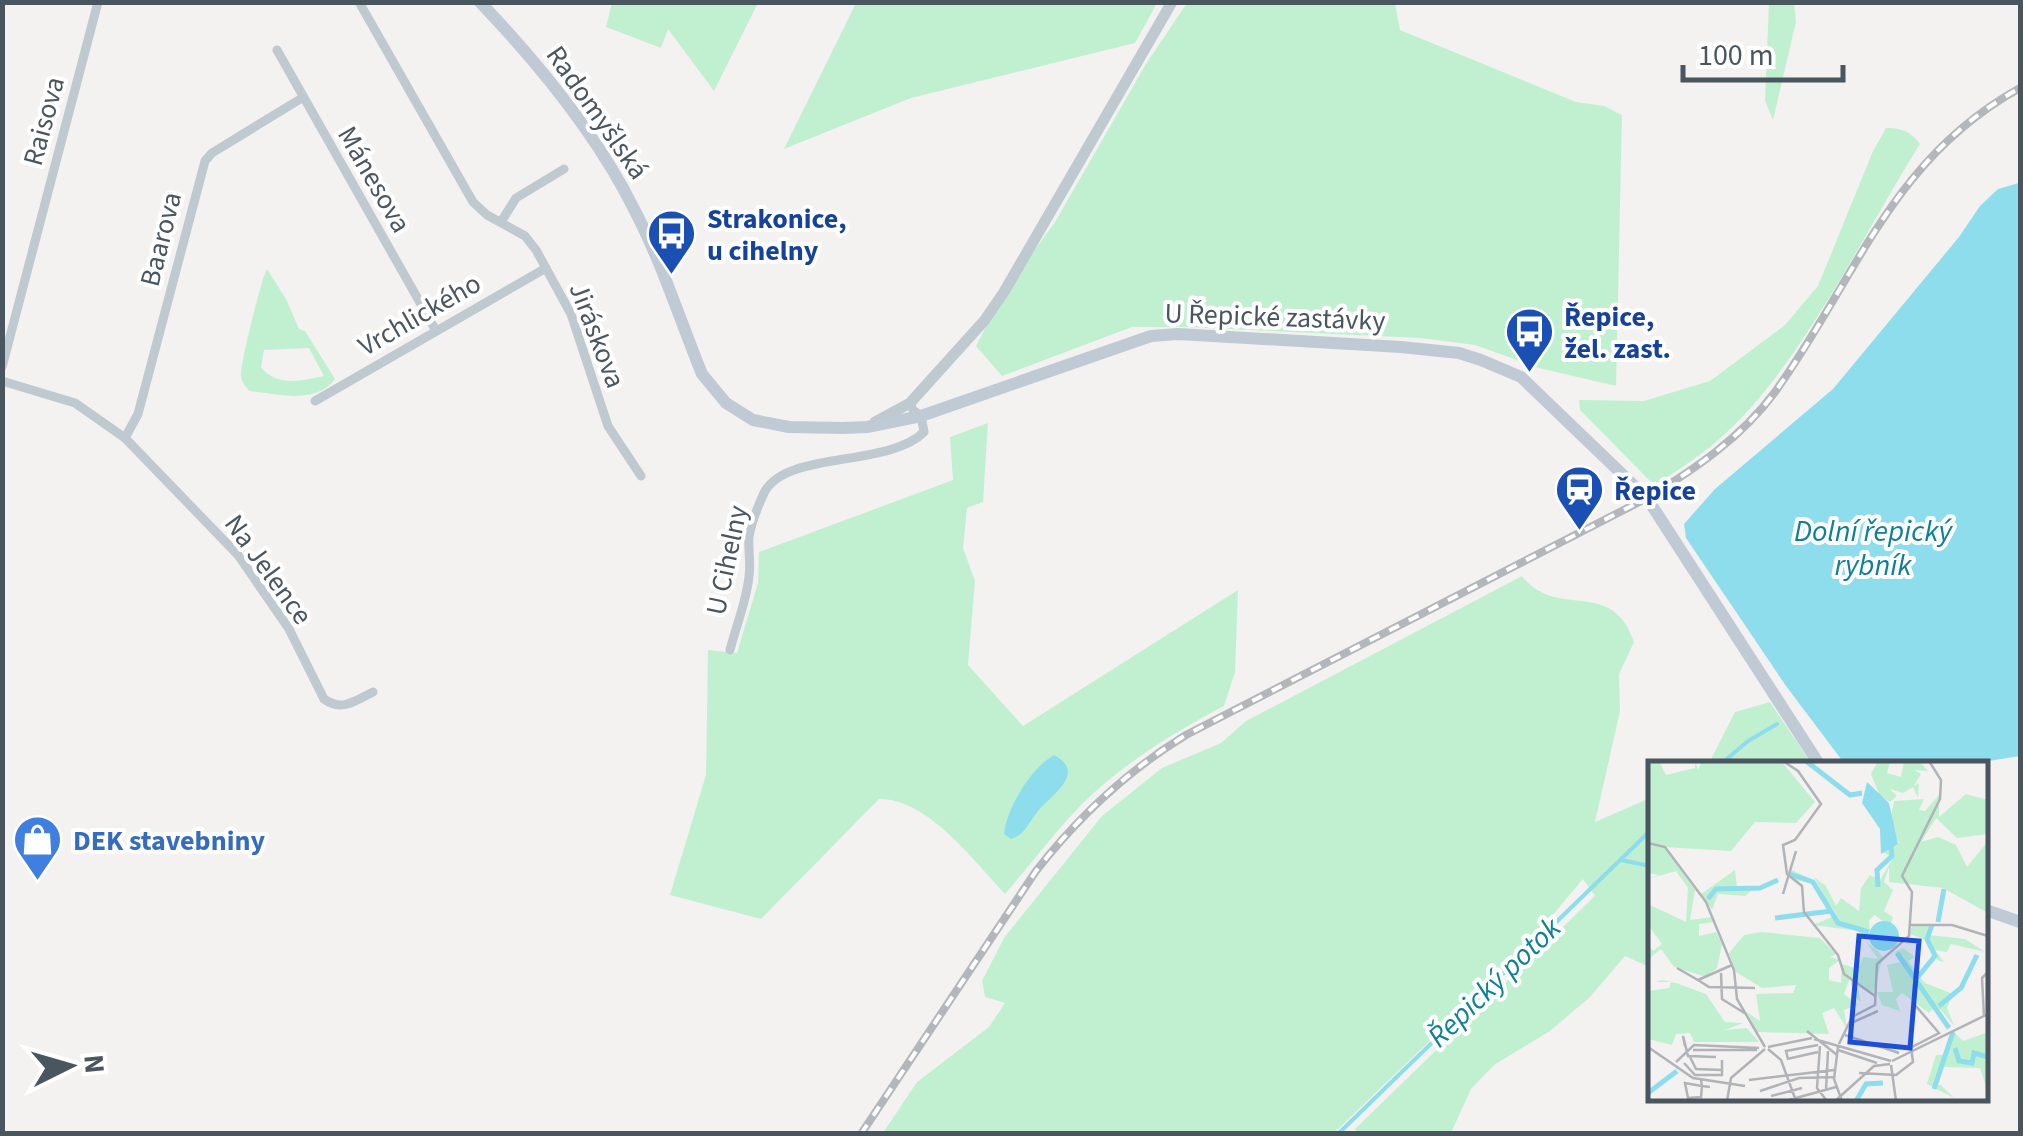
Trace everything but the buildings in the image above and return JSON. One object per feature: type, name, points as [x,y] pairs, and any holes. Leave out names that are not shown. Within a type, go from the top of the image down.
[{"type":"main road","name":"Radomyšlská","points":[[480,2],[526,54],[609,162],[638,216],[702,374],[714,392],[739,412],[771,425],[868,427],[921,416]]},
{"type":"main road","name":"U Řepické zastávky","points":[[921,416],[1152,336],[1460,353],[1522,377],[1632,482],[1681,550],[1817,761]]},
{"type":"main road","points":[[1988,911],[2020,922]]},
{"type":"street","name":"Raisova","points":[[2,367],[98,2]]},
{"type":"street","name":"Jiráskova","points":[[359,2],[473,202],[531,242],[571,314],[608,426],[641,476]]},
{"type":"street","points":[[868,427],[910,403],[973,334],[1004,292],[1172,2]]},
{"type":"street","name":"Mánesova","points":[[277,50],[436,329]]},
{"type":"street","name":"Baarova","points":[[124,438],[138,414],[204,161],[212,152],[302,98]]},
{"type":"street","points":[[501,222],[516,198],[564,170]]},
{"type":"street","name":"Vrchlického","points":[[315,400],[546,268]]},
{"type":"street","name":"Na Jelence","points":[[2,381],[75,403],[124,438],[238,555],[289,629],[324,699],[333,706],[345,706],[373,692]]},
{"type":"street","points":[[910,403],[921,416]]},
{"type":"street","name":"U Cihelny","points":[[730,650],[750,576],[749,535],[764,492],[774,479],[914,441],[924,432],[921,416]]},
{"type":"green space","points":[[612,2],[758,3],[714,91],[668,29],[661,48],[606,27]]},
{"type":"green space","points":[[856,2],[1157,3],[1135,43],[911,98],[784,149]]},
{"type":"green space","points":[[1769,2],[1794,3],[1796,22],[1773,120],[1765,101]]},
{"type":"green space","points":[[1187,3],[1395,3],[1400,30],[1576,102],[1604,106],[1622,115],[1616,386],[1539,368],[1475,345],[1420,338],[1186,327],[1132,327],[1002,376],[976,346],[1004,292],[1055,222],[1146,64]]},
{"type":"green space","points":[[1886,128],[1905,131],[1920,144],[1802,341],[1747,412],[1710,447],[1655,486],[1580,410],[1579,400],[1644,401],[1710,381],[1785,325],[1818,286]]},
{"type":"green space","points":[[267,269],[299,329],[305,331],[335,379],[317,392],[295,396],[249,391],[242,381],[251,322]],"holes":[[[309,348],[324,376],[298,381],[274,378],[261,367],[264,350]]]},
{"type":"green space","points":[[988,423],[983,502],[967,508],[963,548],[975,581],[968,665],[1023,726],[1238,590],[1235,672],[1224,706],[1150,750],[1098,789],[1005,894],[932,820],[897,801],[879,799],[761,919],[670,895],[706,775],[708,650],[737,653],[758,583],[759,552],[953,480],[950,437]]},
{"type":"green space","points":[[1522,576],[1551,596],[1612,610],[1624,622],[1634,642],[1619,674],[1620,711],[1595,822],[1648,799],[1648,975],[1647,966],[1625,956],[1590,997],[1550,1031],[1494,1065],[1471,1089],[1451,1133],[1357,1133],[1355,1129],[1595,896],[1583,879],[1518,956],[1334,1133],[883,1133],[917,1082],[989,1027],[1005,1003],[985,997],[982,981],[1004,938],[1102,816],[1162,768],[1221,743],[1246,721]]},
{"type":"green space","points":[[1770,702],[1810,761],[1710,761],[1735,712]]},
{"type":"water","name":"Dolní řepický rybník","points":[[2019,183],[2020,756],[1988,761],[1842,761],[1786,686],[1686,538],[1684,524],[1715,489],[1833,389],[1959,237],[1980,206],[1998,189]]},
{"type":"water","points":[[1054,755],[1064,762],[1067,777],[1023,831],[1011,839],[1004,834],[1015,801],[1028,779]]},
{"type":"waterway","name":"Řepický potok","points":[[1725,761],[1777,724]]},
{"type":"waterway","name":"Řepický potok","points":[[1338,1134],[1648,833]]},
{"type":"waterway","points":[[1621,860],[1648,866]]},
{"type":"railway","points":[[861,1134],[1036,871],[1105,796],[1186,735],[1647,498],[1716,451],[1775,392],[1907,186],[1938,150],[1976,117],[2020,88]]},
{"type":"place","name":"Strakonice, u cihelny","points":[[672,276]]},
{"type":"place","name":"Řepice, žel. zast.","points":[[1529,374]]},
{"type":"place","name":"Řepice","points":[[1579,532]]},
{"type":"place","name":"DEK stavebniny","points":[[38,882]]}]
